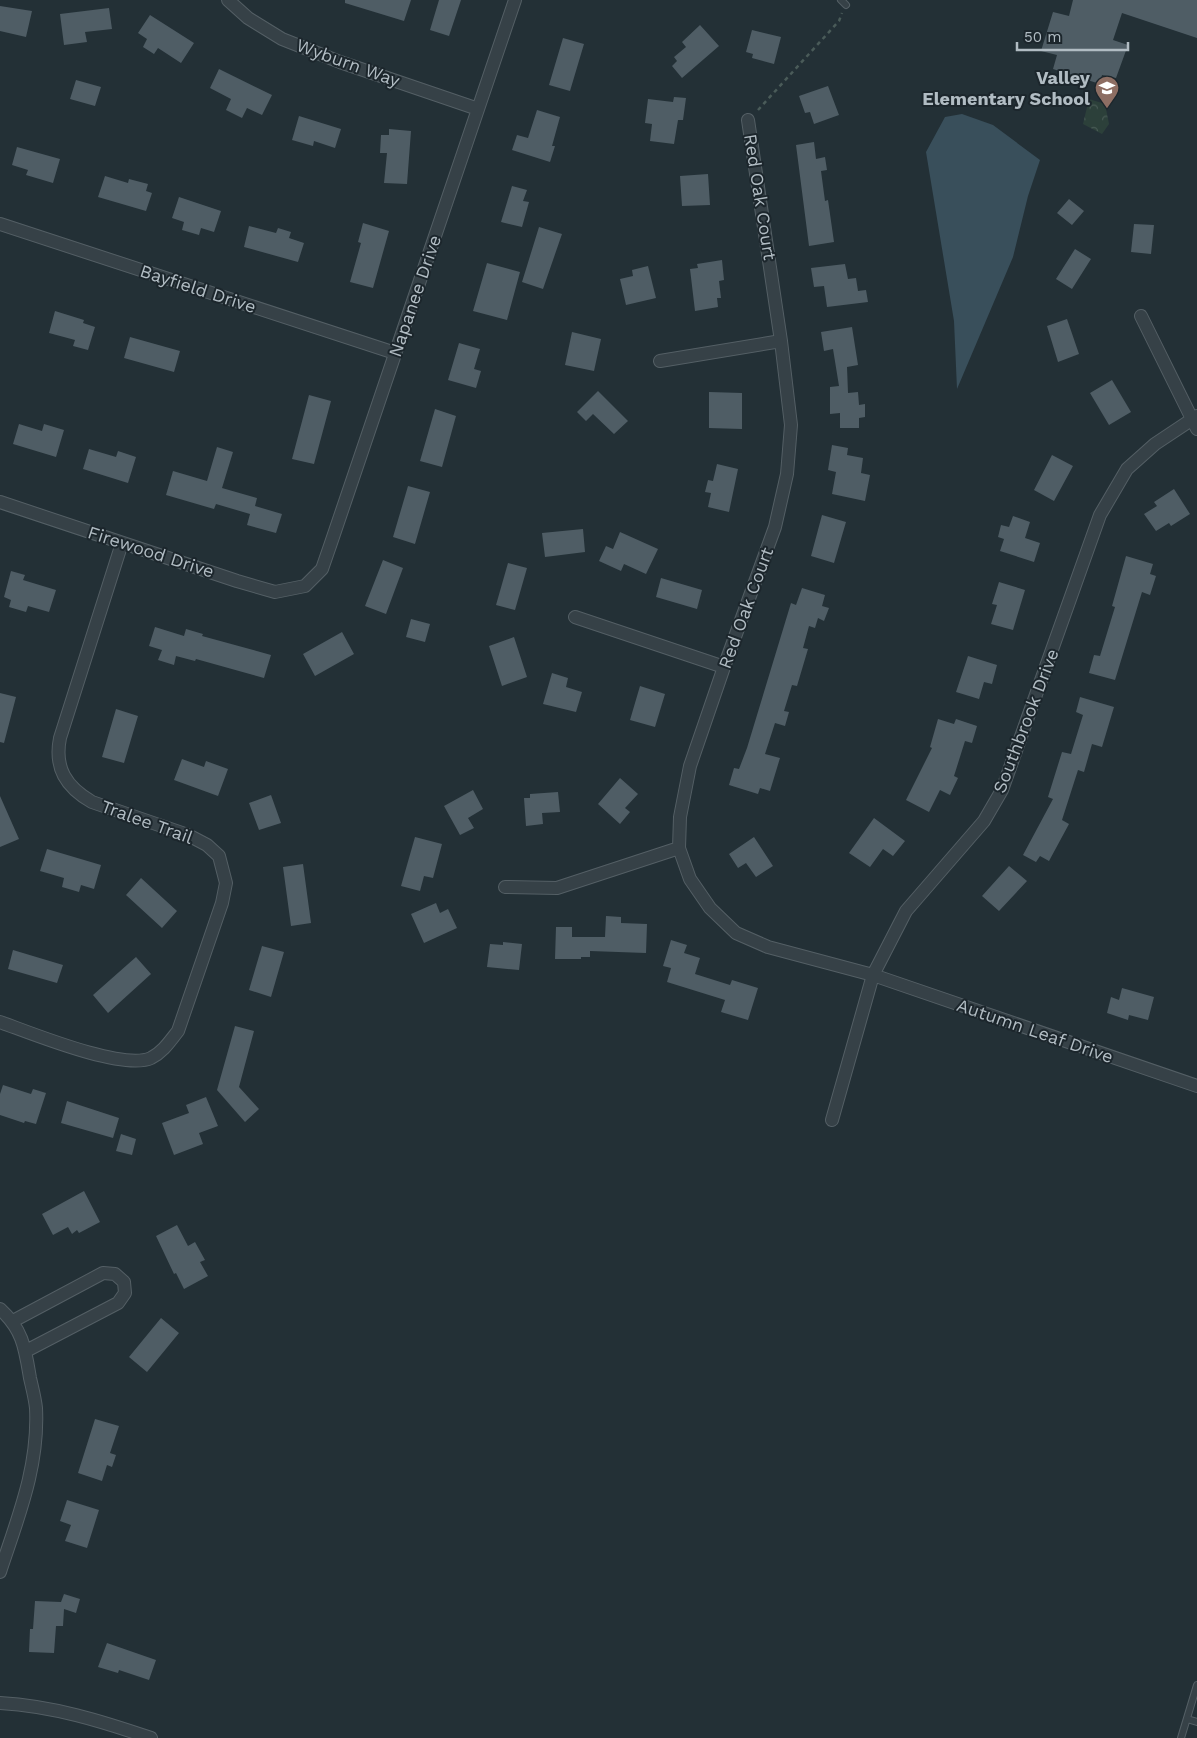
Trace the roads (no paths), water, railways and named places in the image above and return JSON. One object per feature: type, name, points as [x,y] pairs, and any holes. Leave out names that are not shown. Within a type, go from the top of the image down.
[{"type":"street","name":"Wyburn Way","points":[[228,0],[248,18],[282,39],[340,62],[478,109]]},
{"type":"street","name":"Napanee Drive","points":[[305,586],[322,569],[515,0]]},
{"type":"street","name":"Red Oak Court","points":[[748,120],[781,341],[791,425],[787,474],[775,527],[690,766],[680,817],[679,848],[690,879],[710,908],[736,933],[768,948],[872,975]]},
{"type":"street","name":"Bayfield Drive","points":[[0,224],[395,353]]},
{"type":"street","points":[[1141,316],[1195,421]]},
{"type":"street","points":[[660,361],[781,341]]},
{"type":"street","name":"Southbrook Drive","points":[[832,1120],[872,975],[906,911],[984,821],[1002,790],[1104,507],[1126,469],[1156,444],[1195,421]]},
{"type":"street","name":"Firewood Drive","points":[[0,502],[275,592],[305,586]]},
{"type":"street","name":"Tralee Trail","points":[[0,1022],[105,1057],[127,1061],[150,1058],[167,1046],[178,1031],[222,903],[226,883],[222,865],[219,856],[207,845],[188,835],[92,802],[80,796],[72,788],[61,769],[58,758],[60,738],[122,543]]},
{"type":"street","points":[[575,617],[724,667]]},
{"type":"street","points":[[505,887],[557,888],[679,848]]},
{"type":"street","name":"Autumn Leaf Drive","points":[[872,975],[1197,1086]]},
{"type":"street","points":[[13,1321],[103,1274],[115,1274],[124,1282],[125,1293],[118,1303],[26,1351]]},
{"type":"street","points":[[0,1309],[13,1321],[26,1351],[36,1405],[35,1450],[26,1495],[0,1572]]},
{"type":"street","points":[[0,1703],[68,1712],[105,1722],[151,1738]]},
{"type":"lane","points":[[1181,1738],[1197,1685]]},
{"type":"lane","points":[[1187,1719],[1197,1722]]},
{"type":"water","points":[[962,114],[993,125],[1040,160],[1028,196],[1013,257],[957,389],[954,321],[926,152],[945,117]]},
{"type":"place","name":"Valley Elementary School","points":[[1107,109]]}]
